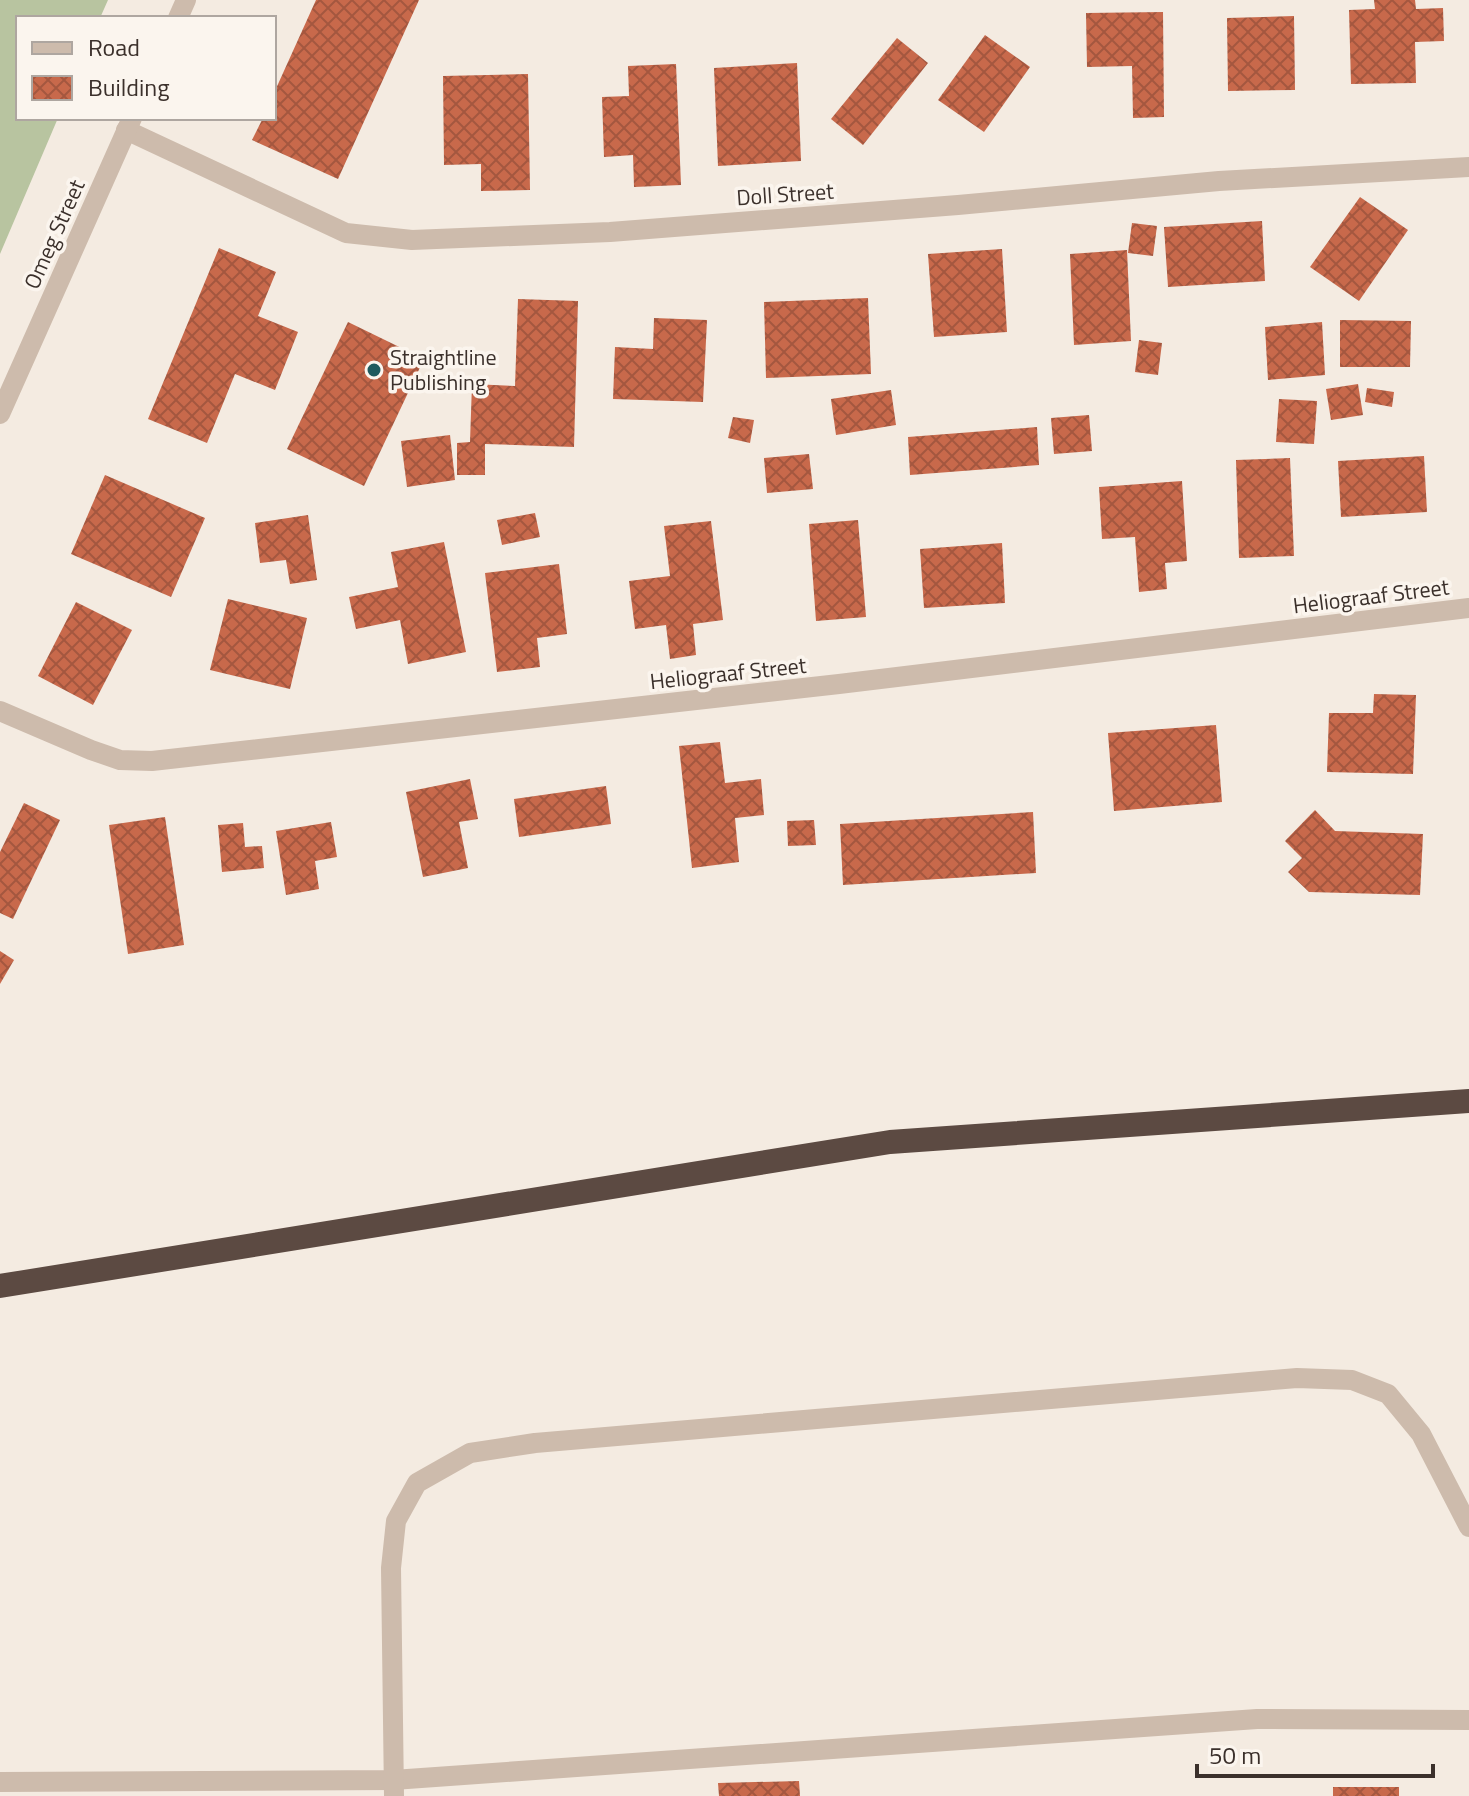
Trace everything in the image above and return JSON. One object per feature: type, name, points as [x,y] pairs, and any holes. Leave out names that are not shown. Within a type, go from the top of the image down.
[{"type":"highway","points":[[0,1286],[890,1142],[1469,1101]]},
{"type":"street","name":"Doll Street","points":[[129,124],[346,233],[412,240],[610,232],[1219,181],[1469,167]]},
{"type":"street","name":"Omeg Street","points":[[0,414],[129,124]]},
{"type":"street","name":"Heliograaf Street","points":[[0,711],[120,760],[152,761],[839,684],[1469,608]]},
{"type":"street","points":[[394,1788],[391,1568],[396,1521],[417,1483],[470,1453],[535,1443],[1297,1378],[1352,1380],[1388,1394],[1421,1434],[1469,1527]]},
{"type":"street","points":[[0,1782],[394,1788],[1257,1719],[1469,1720]]},
{"type":"green space","points":[[0,0],[108,0],[101,16],[16,16],[16,120],[57,120],[0,254]]},
{"type":"building","points":[[316,0],[419,0],[338,179],[252,140],[262,120],[276,120],[276,89]]},
{"type":"building","points":[[1374,0],[1415,0],[1416,9],[1443,8],[1444,41],[1415,42],[1416,83],[1351,84],[1349,10],[1375,9]]},
{"type":"building","points":[[1163,12],[1164,117],[1133,118],[1132,66],[1087,67],[1086,13]]},
{"type":"building","points":[[1294,16],[1295,90],[1228,91],[1227,18]]},
{"type":"building","points":[[985,35],[1030,67],[984,132],[938,100]]},
{"type":"building","points":[[897,38],[928,63],[863,145],[831,119]]},
{"type":"building","points":[[797,63],[801,161],[718,166],[714,68]]},
{"type":"building","points":[[676,64],[681,185],[634,187],[633,155],[604,157],[602,97],[629,96],[628,66]]},
{"type":"building","points":[[528,74],[530,190],[481,191],[481,164],[444,165],[443,76]]},
{"type":"building","points":[[1360,197],[1408,230],[1359,301],[1310,267]]},
{"type":"building","points":[[1262,221],[1265,281],[1168,287],[1164,227]]},
{"type":"building","points":[[1132,223],[1157,226],[1153,256],[1128,253]]},
{"type":"building","points":[[219,248],[276,272],[258,316],[298,332],[275,390],[235,374],[207,443],[148,419]]},
{"type":"building","points":[[1002,249],[1007,332],[934,337],[928,254]]},
{"type":"building","points":[[1127,250],[1131,341],[1074,345],[1070,254]]},
{"type":"building","points":[[868,298],[871,374],[766,378],[764,302]]},
{"type":"building","points":[[518,299],[578,301],[574,447],[485,444],[485,475],[457,475],[457,443],[470,442],[472,384],[515,386]]},
{"type":"building","points":[[654,318],[707,320],[703,402],[613,399],[615,347],[653,349]]},
{"type":"building","points":[[1340,320],[1411,321],[1410,367],[1340,367]]},
{"type":"building","points":[[348,322],[424,359],[364,486],[287,449]]},
{"type":"building","points":[[1322,322],[1325,375],[1268,380],[1265,327]]},
{"type":"building","points":[[1139,340],[1162,343],[1158,375],[1135,372]]},
{"type":"building","points":[[1358,384],[1363,415],[1331,420],[1326,389]]},
{"type":"building","points":[[1367,388],[1394,392],[1392,407],[1365,402]]},
{"type":"building","points":[[891,390],[896,425],[836,435],[831,399]]},
{"type":"building","points":[[1279,399],[1317,401],[1314,444],[1276,442]]},
{"type":"building","points":[[1089,415],[1092,451],[1054,454],[1051,418]]},
{"type":"building","points":[[733,417],[754,420],[750,443],[728,438]]},
{"type":"building","points":[[1037,427],[1039,465],[910,475],[908,437]]},
{"type":"building","points":[[450,435],[455,480],[407,487],[401,441]]},
{"type":"building","points":[[809,454],[813,489],[767,493],[764,458]]},
{"type":"building","points":[[1424,456],[1427,512],[1341,517],[1338,461]]},
{"type":"building","points":[[1290,458],[1294,556],[1239,558],[1236,460]]},
{"type":"building","points":[[105,475],[205,518],[171,597],[71,554]]},
{"type":"building","points":[[1182,481],[1187,561],[1165,563],[1167,589],[1139,592],[1135,537],[1102,539],[1099,487]]},
{"type":"building","points":[[535,513],[540,537],[502,545],[497,520]]},
{"type":"building","points":[[308,515],[317,580],[290,584],[286,560],[260,563],[255,523]]},
{"type":"building","points":[[858,520],[866,617],[816,621],[809,524]]},
{"type":"building","points":[[711,521],[723,620],[693,624],[696,655],[670,659],[666,625],[635,629],[629,581],[670,576],[664,526]]},
{"type":"building","points":[[444,542],[466,652],[408,664],[400,620],[356,629],[349,597],[398,587],[391,552]]},
{"type":"building","points":[[1002,543],[1005,603],[924,608],[920,549]]},
{"type":"building","points":[[559,564],[567,634],[537,638],[540,667],[497,672],[485,573]]},
{"type":"building","points":[[228,599],[307,618],[290,689],[210,670]]},
{"type":"building","points":[[76,602],[132,630],[93,705],[38,676]]},
{"type":"building","points":[[1374,694],[1416,695],[1413,774],[1327,772],[1329,713],[1373,713]]},
{"type":"building","points":[[1216,725],[1222,802],[1114,811],[1108,733]]},
{"type":"building","points":[[720,742],[725,783],[761,779],[764,815],[735,818],[739,862],[692,868],[679,746]]},
{"type":"building","points":[[470,779],[478,819],[459,822],[468,868],[423,877],[406,792]]},
{"type":"building","points":[[606,786],[611,824],[519,837],[514,799]]},
{"type":"building","points":[[24,803],[60,820],[13,919],[0,913],[0,852]]},
{"type":"building","points":[[1315,810],[1335,831],[1423,834],[1420,895],[1309,892],[1288,872],[1302,858],[1285,841]]},
{"type":"building","points":[[1033,812],[1036,873],[843,885],[840,824]]},
{"type":"building","points":[[165,817],[184,945],[128,954],[109,825]]},
{"type":"building","points":[[814,820],[816,845],[788,846],[787,821]]},
{"type":"building","points":[[331,822],[337,857],[315,861],[319,889],[286,895],[276,831]]},
{"type":"building","points":[[243,823],[245,847],[262,846],[264,868],[222,872],[218,825]]},
{"type":"building","points":[[0,951],[14,960],[0,984]]},
{"type":"building","points":[[799,1781],[800,1796],[719,1796],[718,1783]]},
{"type":"building","points":[[1333,1787],[1399,1787],[1399,1796],[1333,1796]]},
{"type":"place","name":"Straightline Publishing","points":[[374,370]]}]
